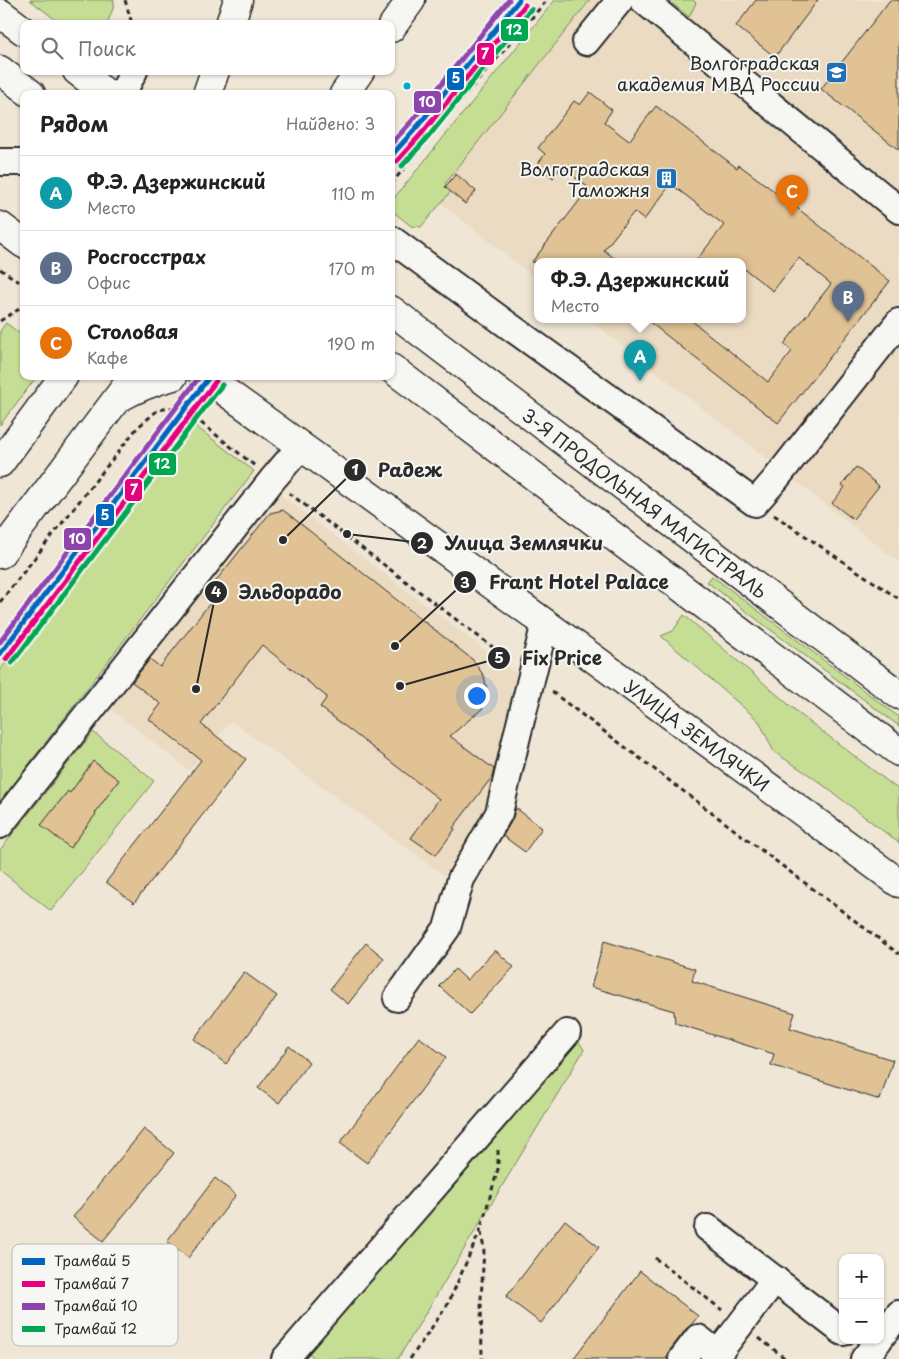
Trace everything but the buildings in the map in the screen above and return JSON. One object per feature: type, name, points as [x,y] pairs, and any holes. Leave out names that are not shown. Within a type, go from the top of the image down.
[{"type":"main road","points":[[231,20],[238,0]]},
{"type":"main road","points":[[395,22],[411,0]]},
{"type":"main road","points":[[0,12],[20,27]]},
{"type":"main road","points":[[0,70],[26,90]]},
{"type":"main road","points":[[82,75],[102,90]]},
{"type":"main road","points":[[208,90],[214,75]]},
{"type":"main road","points":[[347,90],[357,75]]},
{"type":"main road","points":[[0,226],[20,241]]},
{"type":"main road","name":"3-Я ПРОДОЛЬНАЯ МАГИСТРАЛЬ","points":[[395,313],[899,695]]},
{"type":"main road","points":[[395,371],[899,752]]},
{"type":"main road","points":[[0,463],[61,380]]},
{"type":"main road","points":[[0,554],[131,380]]},
{"type":"main road","points":[[117,399],[160,380]]},
{"type":"main road","name":"УЛИЦА ЗЕМЛЯЧКИ","points":[[210,380],[899,883]]},
{"type":"lane","points":[[586,42],[620,0]]},
{"type":"lane","points":[[643,0],[899,210]]},
{"type":"lane","points":[[124,90],[132,75]]},
{"type":"lane","points":[[0,162],[20,162]]},
{"type":"lane","points":[[395,242],[755,503],[899,322]]},
{"type":"lane","points":[[0,825],[272,480],[301,446]]},
{"type":"lane","points":[[397,998],[446,928],[461,879],[500,813],[545,623]]},
{"type":"lane","points":[[286,1359],[567,1033]]},
{"type":"lane","points":[[708,1228],[839,1329]]},
{"type":"lane","points":[[682,1359],[698,1338],[716,1356],[775,1280]]},
{"type":"lane","points":[[869,1346],[899,1314]]},
{"type":"path","points":[[125,0],[131,20]]},
{"type":"path","points":[[395,179],[547,0]]},
{"type":"path","points":[[0,269],[20,283]]},
{"type":"path","points":[[0,321],[20,308]]},
{"type":"path","points":[[0,602],[137,428],[158,410],[176,407],[195,418],[272,480],[899,954]]},
{"type":"path","points":[[755,503],[899,599]]},
{"type":"path","points":[[410,1359],[448,1304],[480,1231],[498,1169],[498,1144]]},
{"type":"path","points":[[480,1231],[484,1250],[481,1299],[482,1359]]},
{"type":"shaded area","points":[[580,0],[899,0],[899,562],[594,323],[746,323],[746,258],[534,258],[534,277],[427,192]]},
{"type":"shaded area","points":[[278,493],[522,678],[503,785],[444,875],[231,721],[189,770],[109,708]]},
{"type":"green space","points":[[30,0],[114,0],[114,6],[109,20],[56,20]]},
{"type":"green space","points":[[555,0],[590,0],[445,184],[452,190],[421,227],[411,226],[395,213],[395,197]]},
{"type":"green space","points":[[668,0],[693,0],[696,3],[689,17]]},
{"type":"green space","points":[[6,323],[20,334],[20,380],[34,380],[0,425],[0,331]]},
{"type":"green space","points":[[190,422],[254,471],[0,802],[0,670]]},
{"type":"green space","points":[[712,576],[899,717],[899,726],[707,582]]},
{"type":"green space","points":[[684,615],[802,716],[899,790],[899,843],[811,776],[774,752],[759,721],[661,636],[673,631]]},
{"type":"green space","points":[[93,732],[154,781],[51,911],[0,870],[0,850]]},
{"type":"green space","points":[[576,1037],[584,1050],[398,1359],[316,1359],[306,1351]]},
{"type":"tram line","name":"10","points":[[395,140],[509,0]]},
{"type":"tram line","name":"5","points":[[395,152],[519,0]]},
{"type":"tram line","name":"7","points":[[397,161],[423,132],[525,5]]},
{"type":"tram line","name":"12","points":[[402,166],[429,136],[531,9]]},
{"type":"tram line","name":"10","points":[[0,642],[197,380]]},
{"type":"tram line","name":"5","points":[[0,654],[207,380]]},
{"type":"tram line","name":"7","points":[[6,659],[216,381]]},
{"type":"tram line","name":"12","points":[[12,663],[222,385]]},
{"type":"place","name":"Волгоградская академия МВД России","points":[[836,72]]},
{"type":"place","name":"Волгоградская Таможня","points":[[666,178]]},
{"type":"place","name":"Столовая","points":[[792,216]]},
{"type":"place","name":"Росгосстрах","points":[[848,322]]},
{"type":"place","name":"Ф.Э. Дзержинский","points":[[640,381]]},
{"type":"place","name":"Улица Землячки","points":[[347,534]]},
{"type":"place","name":"Радеж","points":[[283,540]]},
{"type":"place","name":"Frant Hotel Palace","points":[[395,646]]},
{"type":"place","name":"Fix Price","points":[[400,686]]},
{"type":"place","name":"Эльдорадо","points":[[196,689]]}]
